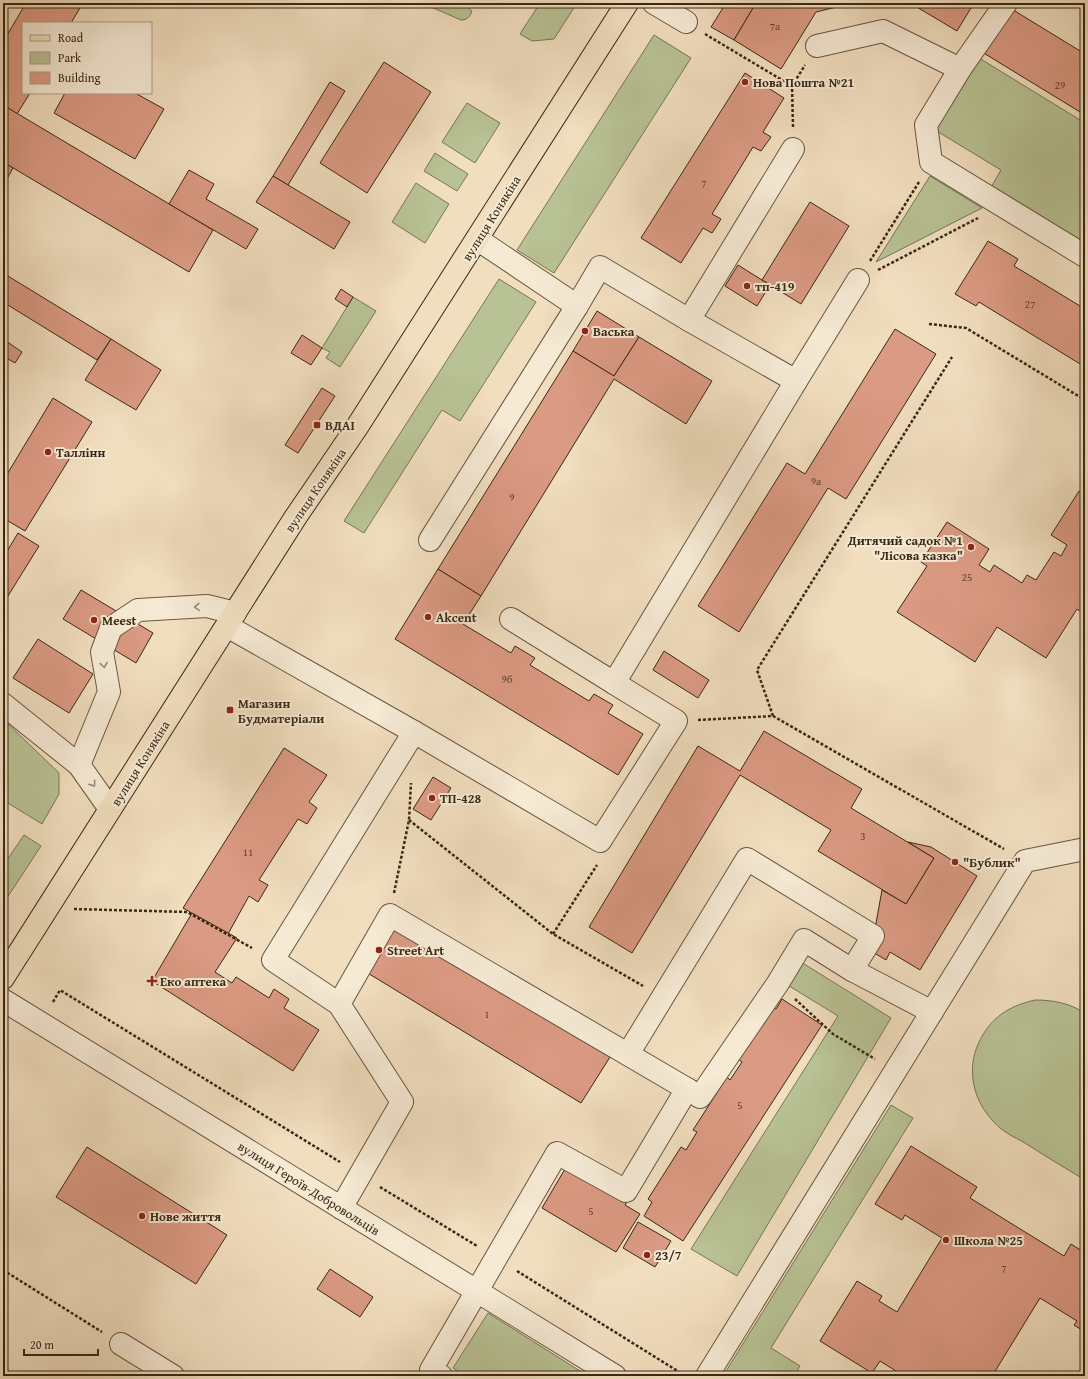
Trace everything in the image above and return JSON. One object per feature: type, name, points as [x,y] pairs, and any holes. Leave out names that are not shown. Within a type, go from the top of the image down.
[{"type":"main road","name":"вулиця Конякіна","points":[[3,978],[295,518],[357,427],[627,3]]},
{"type":"street","points":[[654,3],[686,22]]},
{"type":"street","points":[[1006,3],[960,70],[926,125],[931,162],[1085,256]]},
{"type":"street","points":[[817,46],[883,30],[960,70]]},
{"type":"street","points":[[689,320],[793,149]]},
{"type":"street","points":[[477,239],[577,306]]},
{"type":"street","points":[[430,540],[600,267],[689,320],[796,380]]},
{"type":"street","points":[[614,682],[858,280]]},
{"type":"street","points":[[79,765],[108,692],[102,652],[111,628],[138,610],[207,606],[231,619],[414,732],[600,841],[676,721],[511,619]]},
{"type":"street","points":[[3,704],[79,765],[110,809]]},
{"type":"street","points":[[341,1208],[402,1102],[339,1004],[274,960],[414,732]]},
{"type":"street","points":[[707,1376],[1025,861],[1085,849]]},
{"type":"street","points":[[628,1054],[747,859],[873,936],[852,970]]},
{"type":"street","points":[[339,1004],[390,915],[700,1097],[778,983],[804,940],[852,970],[932,1012]]},
{"type":"street","name":"вулиця Героїв-Добровольців","points":[[3,1000],[614,1376]]},
{"type":"street","points":[[433,1374],[476,1291],[557,1153],[626,1191],[687,1089]]},
{"type":"street","points":[[121,1344],[173,1376]]},
{"type":"path","points":[[686,22],[792,86],[793,149]]},
{"type":"path","points":[[858,280],[931,162]]},
{"type":"path","points":[[858,280],[1003,205]]},
{"type":"path","points":[[929,324],[966,328],[1085,400]]},
{"type":"path","points":[[773,716],[757,670],[952,356]]},
{"type":"path","points":[[676,721],[773,716],[1025,861]]},
{"type":"path","points":[[390,915],[409,820],[412,780]]},
{"type":"path","points":[[409,820],[558,937],[662,997]]},
{"type":"path","points":[[47,908],[187,912],[274,960]]},
{"type":"path","points":[[778,983],[833,1034],[895,1071]]},
{"type":"path","points":[[3,1270],[121,1344]]},
{"type":"green space","points":[[422,3],[462,3],[472,11],[468,18],[461,20]]},
{"type":"green space","points":[[540,3],[577,3],[554,39],[532,41],[520,34]]},
{"type":"green space","points":[[654,35],[691,58],[554,273],[517,250]]},
{"type":"green space","points":[[979,58],[1085,123],[1085,247],[990,189],[1001,170],[935,130]]},
{"type":"green space","points":[[467,103],[500,123],[475,163],[442,142]]},
{"type":"green space","points":[[435,153],[468,174],[457,191],[424,171]]},
{"type":"green space","points":[[930,176],[982,208],[876,262]]},
{"type":"green space","points":[[416,183],[449,204],[425,243],[392,222]]},
{"type":"green space","points":[[499,279],[536,302],[460,421],[442,410],[364,533],[344,521]]},
{"type":"green space","points":[[353,297],[376,311],[340,367],[326,358],[330,352],[322,348]]},
{"type":"green space","points":[[4,720],[59,773],[59,794],[42,824],[3,800]]},
{"type":"green space","points":[[24,835],[41,846],[3,904],[3,866]]},
{"type":"green space","points":[[801,962],[891,1018],[737,1276],[691,1249],[838,1016],[786,984]]},
{"type":"green space","points":[[1035,1000],[1061,1003],[1085,1013],[1085,1180],[1008,1134],[996,1125],[986,1113],[976,1094],[972,1073],[973,1063],[975,1052],[984,1033],[995,1019],[1009,1009]]},
{"type":"green space","points":[[891,1105],[913,1118],[771,1348],[800,1366],[794,1376],[723,1376]]},
{"type":"green space","points":[[488,1313],[588,1376],[466,1376],[453,1368]]},
{"type":"building","points":[[26,3],[83,3],[72,22],[22,22],[22,94],[29,94],[17,114],[3,105],[3,42]]},
{"type":"building","points":[[726,3],[756,3],[734,40],[711,27]]},
{"type":"building","points":[[756,3],[853,3],[816,12],[781,69],[734,40]]},
{"type":"building","points":[[910,3],[974,3],[957,31]]},
{"type":"building","points":[[1010,8],[1085,54],[1085,115],[982,52]]},
{"type":"building","points":[[384,62],[431,92],[367,193],[320,163]]},
{"type":"building","points":[[745,73],[784,98],[763,132],[771,137],[761,151],[753,147],[712,214],[721,219],[712,233],[703,228],[681,263],[641,238]]},
{"type":"building","points":[[330,82],[345,91],[288,185],[273,176]]},
{"type":"building","points":[[64,94],[137,94],[164,109],[135,159],[54,113]]},
{"type":"building","points":[[3,105],[213,230],[189,272],[3,162]]},
{"type":"building","points":[[3,162],[13,168],[3,186]]},
{"type":"building","points":[[189,170],[214,184],[206,199],[258,229],[246,249],[169,204]]},
{"type":"building","points":[[273,176],[350,222],[334,249],[256,202]]},
{"type":"building","points":[[810,202],[849,226],[801,304],[762,280]]},
{"type":"building","points":[[988,241],[1018,259],[1014,266],[1085,309],[1085,367],[979,302],[976,306],[955,294]]},
{"type":"building","name":"тп-419","points":[[738,265],[770,285],[757,306],[725,286]]},
{"type":"building","points":[[3,273],[111,339],[97,360],[3,302]]},
{"type":"building","points":[[341,289],[353,297],[347,307],[335,299]]},
{"type":"building","points":[[597,311],[639,337],[614,376],[573,351]]},
{"type":"building","points":[[895,329],[936,354],[846,499],[828,488],[739,632],[698,606],[787,463],[805,474]]},
{"type":"building","points":[[302,335],[322,348],[311,365],[291,353]]},
{"type":"building","points":[[639,337],[712,381],[686,424],[614,379],[481,596],[438,569],[573,351],[614,376]]},
{"type":"building","points":[[3,339],[22,352],[15,363],[3,356]]},
{"type":"building","points":[[111,339],[161,370],[136,410],[85,380]]},
{"type":"building","points":[[322,388],[335,396],[298,453],[285,445]]},
{"type":"building","name":"Таллінн","points":[[53,398],[92,422],[25,531],[3,518],[3,481]]},
{"type":"building","points":[[1079,491],[1085,495],[1085,615],[1077,609],[1046,658],[997,627],[975,662],[897,612],[927,566],[921,562],[947,522],[989,549],[979,565],[990,572],[994,565],[1022,583],[1027,575],[1036,580],[1054,552],[1061,556],[1067,545],[1051,535]]},
{"type":"building","points":[[18,533],[39,546],[3,604],[3,558]]},
{"type":"building","points":[[438,569],[481,596],[463,624],[511,653],[515,646],[535,658],[530,665],[589,701],[594,694],[613,705],[608,713],[643,734],[618,775],[395,639]]},
{"type":"building","points":[[81,590],[153,633],[136,663],[63,619]]},
{"type":"building","points":[[38,639],[93,674],[69,713],[13,678]]},
{"type":"building","points":[[664,651],[709,680],[698,698],[653,670]]},
{"type":"building","points":[[764,731],[862,789],[851,808],[934,858],[906,904],[818,851],[831,830],[740,775],[632,953],[589,927],[698,746],[740,771]]},
{"type":"building","points":[[284,748],[327,775],[309,802],[317,808],[307,824],[298,819],[259,880],[268,885],[258,902],[249,896],[228,934],[183,908]]},
{"type":"building","name":"ТП-428","points":[[433,777],[451,788],[431,820],[413,809]]},
{"type":"building","points":[[908,842],[931,847],[977,876],[920,970],[890,952],[886,960],[871,951],[882,890],[906,904],[934,858]]},
{"type":"building","points":[[192,913],[237,938],[215,972],[232,983],[236,977],[269,998],[274,989],[289,999],[284,1008],[319,1030],[293,1071],[152,981]]},
{"type":"building","points":[[392,929],[610,1057],[581,1103],[366,972]]},
{"type":"building","points":[[782,999],[822,1025],[683,1241],[644,1216],[652,1202],[648,1199],[681,1147],[686,1150],[697,1132],[693,1130],[727,1077],[730,1080],[742,1062],[738,1059],[771,1007],[776,1009]]},
{"type":"building","points":[[911,1146],[977,1187],[970,1198],[1064,1256],[1071,1244],[1085,1253],[1085,1332],[1074,1325],[1077,1321],[1040,1298],[994,1373],[998,1376],[904,1376],[880,1361],[872,1373],[820,1341],[857,1281],[882,1296],[879,1301],[897,1312],[942,1238],[905,1215],[902,1220],[875,1204]]},
{"type":"building","name":"Нове життя","points":[[87,1147],[227,1235],[196,1284],[56,1197]]},
{"type":"building","points":[[565,1169],[627,1202],[625,1205],[640,1214],[616,1252],[542,1208]]},
{"type":"building","points":[[638,1222],[671,1241],[655,1267],[623,1248]]},
{"type":"building","points":[[330,1269],[373,1297],[360,1317],[317,1289]]},
{"type":"place","name":"Нова Пошта №21","points":[[745,82]]},
{"type":"place","name":"тп-419","points":[[747,286]]},
{"type":"place","name":"Васька","points":[[585,331]]},
{"type":"place","name":"ВДАІ","points":[[317,425]]},
{"type":"place","name":"Таллінн","points":[[48,452]]},
{"type":"place","name":"Дитячий садок №1 \"Лісова казка\"","points":[[971,547]]},
{"type":"place","name":"Akcent","points":[[428,617]]},
{"type":"place","name":"Meest","points":[[94,620]]},
{"type":"place","name":"Магазин Будматеріали","points":[[230,710]]},
{"type":"place","name":"ТП-428","points":[[432,798]]},
{"type":"place","name":"\"Бублик\"","points":[[955,862]]},
{"type":"place","name":"Street Art","points":[[379,950]]},
{"type":"place","name":"Еко аптека","points":[[152,981]]},
{"type":"place","name":"Нове життя","points":[[142,1216]]},
{"type":"place","name":"Школа №25","points":[[946,1240]]},
{"type":"place","name":"23/7","points":[[647,1255]]}]
